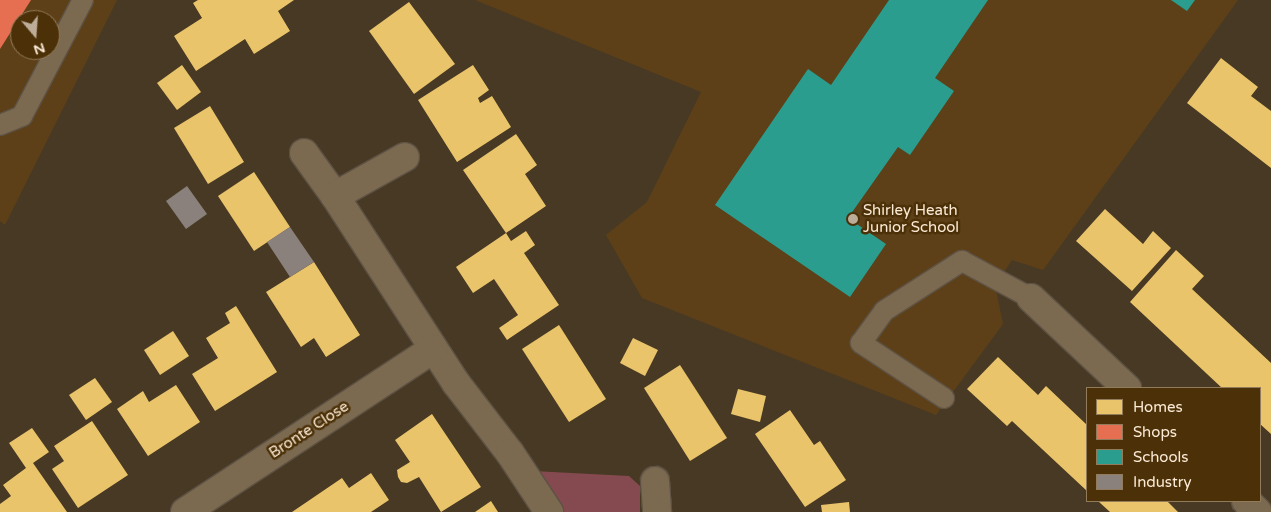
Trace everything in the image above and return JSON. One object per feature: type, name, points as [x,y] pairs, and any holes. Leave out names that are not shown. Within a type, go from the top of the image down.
[{"type":"street","points":[[304,153],[335,196],[433,348],[510,453],[549,512]]},
{"type":"street","points":[[335,196],[405,157]]},
{"type":"street","points":[[1031,298],[1126,387]]},
{"type":"street","name":"Bronte Close","points":[[185,512],[433,348]]},
{"type":"street","points":[[655,481],[657,512]]},
{"type":"street","points":[[1247,502],[1258,512]]},
{"type":"lane","points":[[0,125],[22,116],[83,0]]},
{"type":"lane","points":[[944,398],[861,343],[884,311],[962,261],[1031,298]]},
{"type":"shaded area","points":[[0,0],[117,0],[5,225],[0,221]]},
{"type":"shaded area","name":"Shirley Heath Junior School","points":[[475,0],[1238,0],[1043,270],[1012,260],[995,285],[1003,324],[936,415],[642,298],[606,235],[647,202],[701,92]]},
{"type":"shaded area","points":[[533,471],[629,476],[640,486],[640,512],[564,512],[551,500]]},
{"type":"building: Homes","points":[[198,0],[294,0],[278,11],[290,31],[254,54],[245,39],[196,71],[174,36],[202,18],[193,3]]},
{"type":"building: Homes","points":[[409,2],[455,64],[414,94],[369,31]]},
{"type":"building: Homes","points":[[1221,58],[1258,87],[1251,96],[1271,111],[1271,168],[1187,103]]},
{"type":"building: Homes","points":[[182,65],[201,92],[177,110],[157,83]]},
{"type":"building: Homes","points":[[473,65],[489,90],[478,98],[480,103],[492,96],[511,127],[457,162],[418,100]]},
{"type":"building: Homes","points":[[210,106],[244,162],[208,184],[174,128]]},
{"type":"building: Homes","points":[[516,134],[537,165],[525,174],[546,206],[506,233],[463,170]]},
{"type":"building: Homes","points":[[254,172],[290,227],[254,251],[218,196]]},
{"type":"building: Homes","points":[[1105,209],[1143,244],[1153,231],[1171,248],[1132,291],[1076,241]]},
{"type":"building: Homes","points":[[526,231],[535,245],[524,253],[559,305],[507,340],[499,328],[518,315],[494,279],[473,293],[456,267],[506,233],[511,241]]},
{"type":"building: Homes","points":[[1176,250],[1204,276],[1192,289],[1271,363],[1271,434],[1261,425],[1261,387],[1221,387],[1130,302]]},
{"type":"building: Homes","points":[[314,262],[360,335],[326,357],[314,338],[301,347],[266,292]]},
{"type":"building: Homes","points":[[236,306],[277,372],[215,411],[192,374],[218,358],[206,338],[230,323],[225,313]]},
{"type":"building: Homes","points":[[559,325],[606,399],[569,422],[522,349]]},
{"type":"building: Homes","points":[[173,331],[189,356],[160,375],[144,350]]},
{"type":"building: Homes","points":[[633,338],[658,350],[645,376],[620,363]]},
{"type":"building: Homes","points":[[998,357],[1038,395],[1046,386],[1086,424],[1086,490],[1012,421],[1007,426],[967,389]]},
{"type":"building: Homes","points":[[680,365],[727,438],[690,461],[644,388]]},
{"type":"building: Homes","points":[[95,378],[112,402],[86,420],[69,395]]},
{"type":"building: Homes","points":[[176,385],[200,422],[148,456],[117,409],[143,391],[149,402]]},
{"type":"building: Homes","points":[[738,389],[766,396],[760,422],[731,414]]},
{"type":"building: Homes","points":[[790,410],[814,445],[820,441],[846,480],[805,507],[755,434]]},
{"type":"building: Homes","points":[[432,414],[481,487],[441,512],[419,477],[407,483],[401,482],[397,470],[410,462],[395,440]]},
{"type":"building: Homes","points":[[92,421],[128,475],[78,508],[52,469],[64,461],[54,446]]},
{"type":"building: Homes","points":[[32,428],[49,452],[33,463],[67,512],[0,512],[0,504],[11,496],[3,485],[26,468],[9,443]]},
{"type":"building: Homes","points":[[371,473],[389,500],[371,512],[292,512],[342,478],[349,488]]},
{"type":"building: Homes","points":[[491,501],[498,512],[475,512]]},
{"type":"building: Homes","points":[[849,502],[850,512],[822,512],[821,505]]},
{"type":"building: Homes","points":[[1099,502],[1168,502],[1178,512],[1110,512]]},
{"type":"building: Shops","points":[[0,0],[31,0],[25,10],[10,10],[10,33],[0,49]]},
{"type":"building: Schools","points":[[889,0],[988,0],[935,78],[954,91],[910,155],[898,147],[848,218],[886,244],[850,297],[715,205],[808,69],[831,85]]},
{"type":"building: Schools","points":[[1171,0],[1195,0],[1187,11]]},
{"type":"building: Industry","points":[[187,186],[207,214],[186,229],[166,201]]},
{"type":"building: Industry","points":[[290,227],[314,262],[290,277],[267,242]]},
{"type":"place","name":"Shirley Heath Junior School","points":[[853,219]]}]
